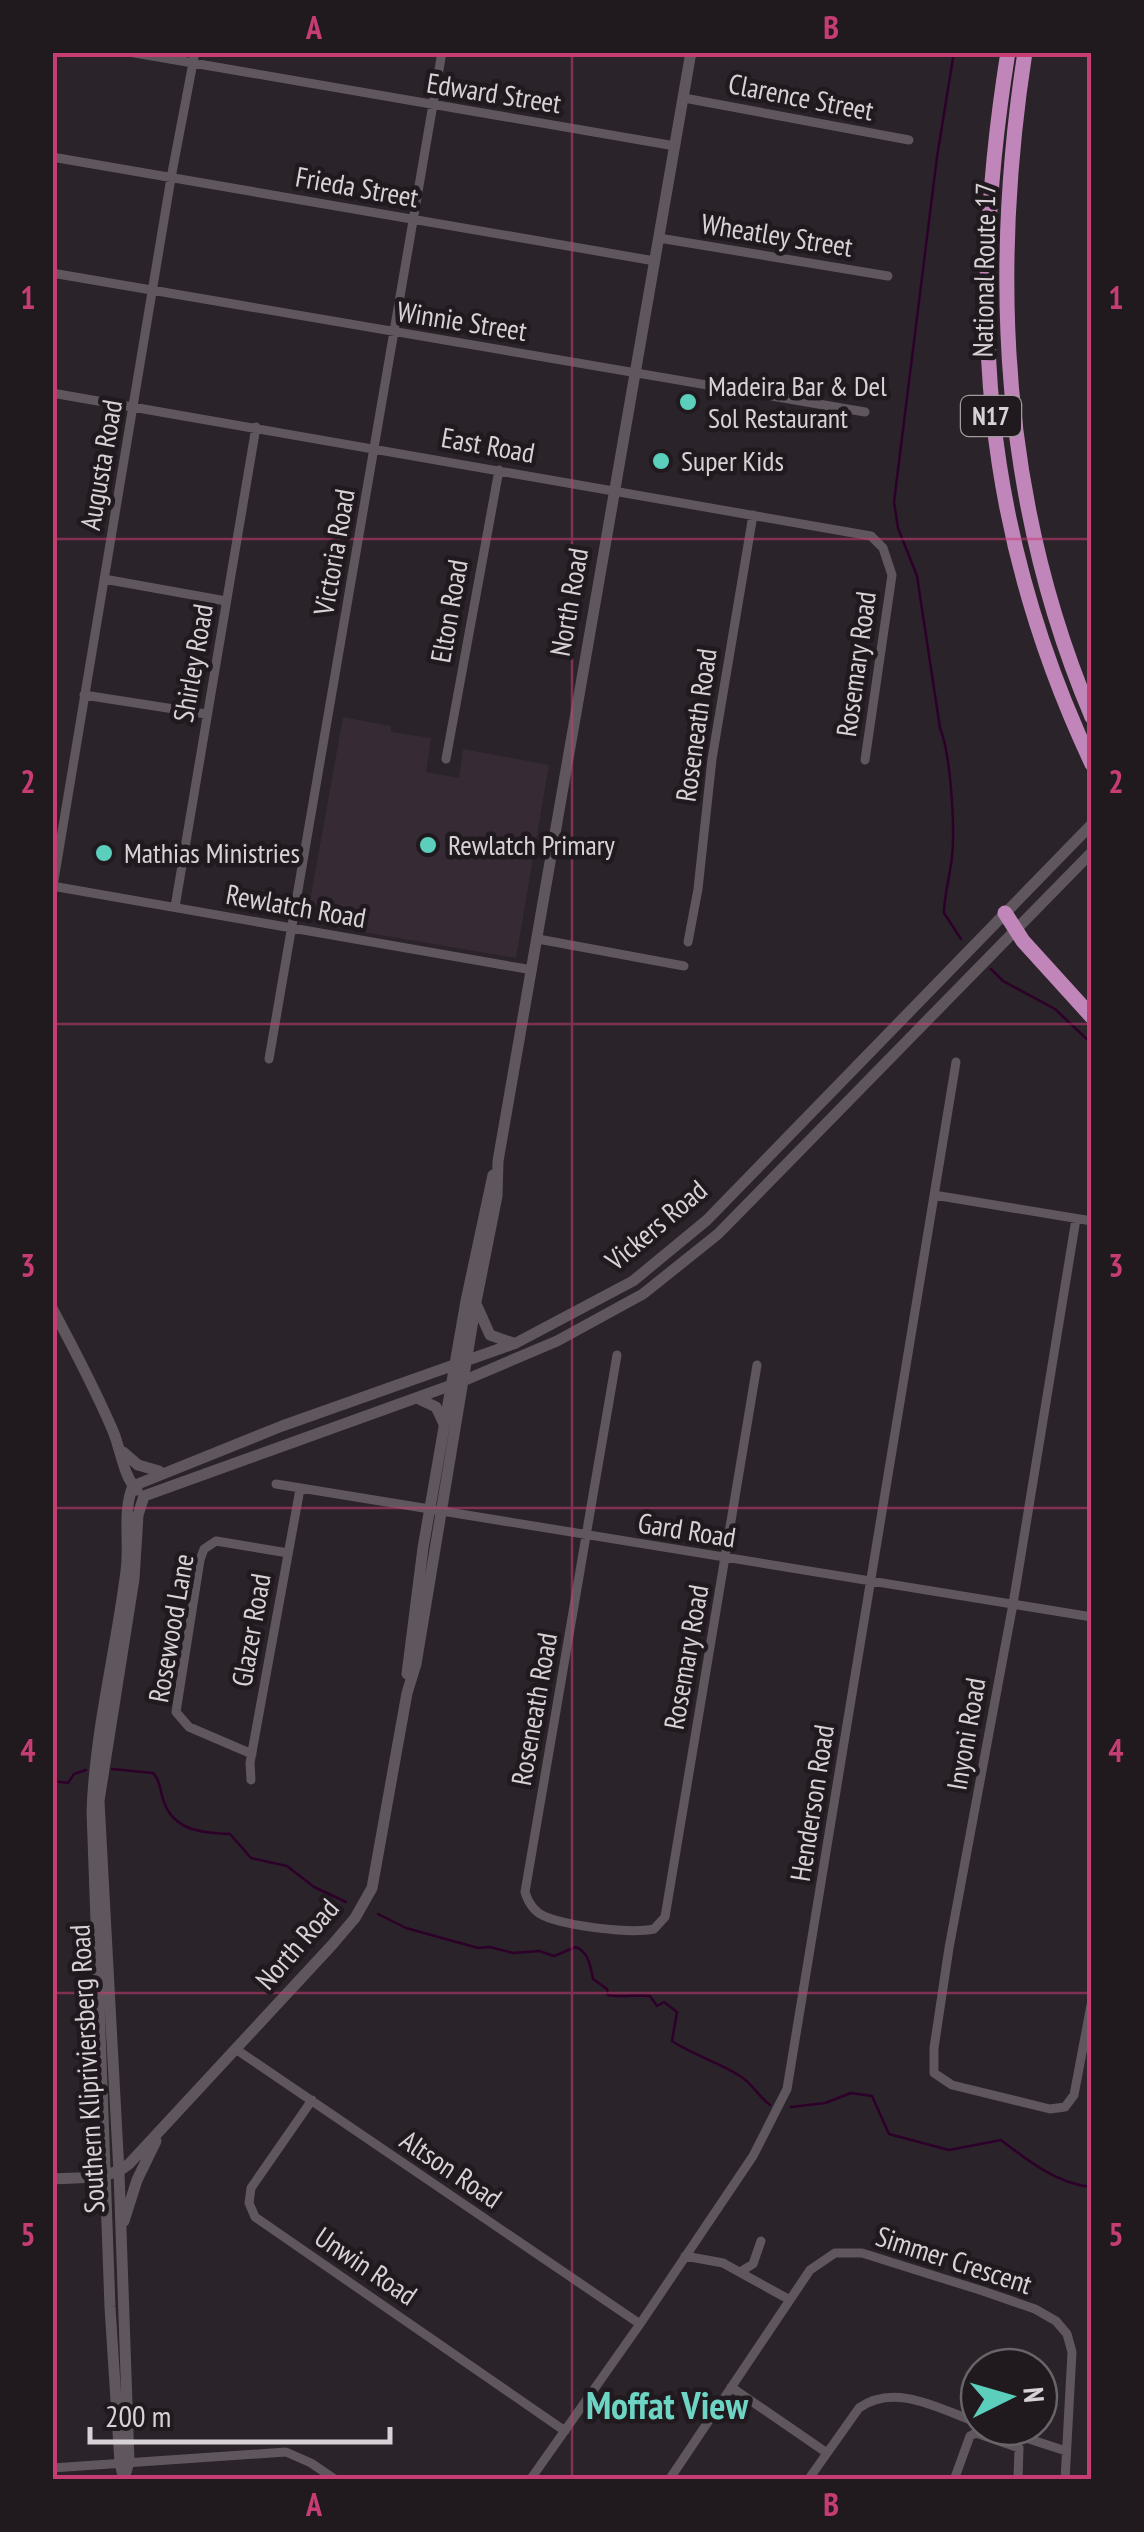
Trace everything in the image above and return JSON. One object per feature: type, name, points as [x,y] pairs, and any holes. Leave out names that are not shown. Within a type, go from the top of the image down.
[{"type":"highway","name":"N17","points":[[1008,52],[994,139],[984,290],[988,390],[1017,565],[1049,666],[1092,764]]},
{"type":"highway","name":"National Route 17","points":[[1025,52],[1010,167],[1005,256],[1012,416],[1043,580],[1092,718]]},
{"type":"highway","points":[[1004,912],[1092,1017]]},
{"type":"main road","name":"North Road","points":[[113,2174],[159,2133],[332,1945],[369,1895],[379,1864],[408,1693],[410,1639],[436,1512],[484,1212],[498,1162],[538,938],[691,52]]},
{"type":"main road","name":"Vickers Road","points":[[133,1486],[516,1343],[627,1285],[680,1244],[850,1076],[1092,824]]},
{"type":"main road","name":"Vickers Road","points":[[144,1496],[457,1383],[614,1312],[681,1266],[718,1234],[1090,854]]},
{"type":"main road","name":"North Road","points":[[460,1363],[497,1196],[498,1162]]},
{"type":"main road","points":[[476,1302],[490,1335],[516,1343]]},
{"type":"main road","name":"Southern Klipriviersberg Road","points":[[52,1308],[95,1390],[133,1486],[144,1496],[138,1514],[134,1579],[100,1783],[105,2009]]},
{"type":"main road","name":"North Road","points":[[436,1512],[444,1424],[457,1383]]},
{"type":"main road","points":[[415,1398],[436,1407],[444,1424]]},
{"type":"main road","points":[[120,1449],[138,1465],[166,1471]]},
{"type":"main road","name":"Southern Klipriviersberg Road","points":[[124,2463],[93,1780],[126,1571],[128,1506],[133,1486]]},
{"type":"main road","points":[[121,2242],[131,2197],[159,2133]]},
{"type":"main road","points":[[52,2179],[113,2174]]},
{"type":"main road","name":"Southern Klipriviersberg Road","points":[[113,2174],[121,2242],[124,2479]]},
{"type":"street","name":"Edward Street","points":[[129,52],[194,58],[432,106],[675,146]]},
{"type":"street","name":"Victoria Road","points":[[269,1059],[442,52]]},
{"type":"street","name":"Augusta Road","points":[[53,886],[194,58]]},
{"type":"street","name":"Clarence Street","points":[[684,98],[909,140]]},
{"type":"street","name":"Frieda Street","points":[[52,157],[654,261]]},
{"type":"street","name":"Wheatley Street","points":[[659,238],[888,276]]},
{"type":"street","name":"Winnie Street","points":[[52,273],[866,412]]},
{"type":"street","name":"East Road","points":[[52,393],[871,536],[883,548],[892,575]]},
{"type":"street","name":"Shirley Road","points":[[174,908],[256,427]]},
{"type":"street","name":"Elton Road","points":[[446,759],[499,470]]},
{"type":"street","name":"Roseneath Road","points":[[688,942],[712,759],[752,514]]},
{"type":"street","name":"Rosemary Road","points":[[865,760],[892,575]]},
{"type":"street","points":[[104,578],[226,601]]},
{"type":"street","points":[[84,694],[206,714]]},
{"type":"street","name":"Rewlatch Road","points":[[53,886],[532,970]]},
{"type":"street","points":[[538,938],[684,966]]},
{"type":"street","name":"Henderson Road","points":[[530,2480],[752,2156],[787,2089],[956,1062]]},
{"type":"street","points":[[934,1195],[1092,1222]]},
{"type":"street","name":"Inyoni Road","points":[[1076,1219],[1012,1604],[949,1948],[932,2069],[940,2080],[952,2085],[1059,2109],[1072,2101],[1092,2000]]},
{"type":"street","name":"Roseneath Road","points":[[617,1356],[526,1896],[544,1916],[637,1931],[654,1929],[663,1922],[670,1896]]},
{"type":"street","name":"Rosemary Road","points":[[670,1896],[758,1365]]},
{"type":"street","name":"Gard Road","points":[[276,1484],[1092,1617]]},
{"type":"street","name":"Glazer Road","points":[[251,1780],[252,1754],[300,1489]]},
{"type":"street","name":"Rosewood Lane","points":[[252,1754],[188,1727],[176,1712],[200,1560],[204,1549],[216,1541],[288,1554]]},
{"type":"street","name":"Altson Road","points":[[237,2050],[640,2324]]},
{"type":"street","name":"Unwin Road","points":[[312,2100],[251,2188],[248,2203],[255,2218],[565,2431]]},
{"type":"street","points":[[740,2272],[752,2264],[762,2241]]},
{"type":"street","name":"Simmer Crescent","points":[[669,2480],[815,2264],[848,2251],[926,2272],[1045,2314],[1062,2326],[1072,2352],[1064,2480]]},
{"type":"street","points":[[685,2256],[719,2262],[790,2300]]},
{"type":"street","points":[[731,2388],[827,2453]]},
{"type":"street","points":[[808,2480],[858,2408],[882,2397],[910,2398],[959,2416]]},
{"type":"street","points":[[954,2480],[970,2436],[976,2433],[1019,2448],[1018,2479]]},
{"type":"street","points":[[1051,2447],[1066,2452]]},
{"type":"street","points":[[52,2468],[286,2452],[312,2463],[336,2480]]},
{"type":"shaded area","name":"Rewlatch Primary","points":[[343,717],[391,726],[391,732],[431,738],[426,772],[459,778],[463,749],[549,765],[516,958],[315,924],[308,912]]},
{"type":"waterway","points":[[954,52],[894,502],[898,528],[917,576],[947,755],[953,844],[944,913],[961,939]]},
{"type":"waterway","points":[[991,969],[1003,981],[1055,1009],[1092,1044]]},
{"type":"waterway","points":[[112,1769],[153,1773],[169,1812],[182,1825],[230,1834],[251,1858],[287,1866],[314,1887],[346,1902]]},
{"type":"waterway","points":[[52,1781],[68,1783],[74,1774],[86,1770]]},
{"type":"waterway","points":[[378,1914],[406,1928],[478,1948],[513,1953],[539,1951],[554,1956],[576,1947],[586,1956],[593,1979],[607,1989],[608,1995],[650,1996],[657,2006],[664,2002],[677,2012],[672,2041],[740,2076],[770,2105]]},
{"type":"waterway","points":[[791,2107],[825,2103],[851,2093],[872,2096],[889,2134],[949,2150],[1001,2140],[1055,2176],[1092,2187]]},
{"type":"place","name":"Madeira Bar & Del Sol Restaurant","points":[[688,402]]},
{"type":"place","name":"Super Kids","points":[[661,461]]},
{"type":"place","name":"Rewlatch Primary","points":[[428,845]]},
{"type":"place","name":"Mathias Ministries","points":[[104,853]]},
{"type":"district","name":"Moffat View","points":[[667,2406]]}]
